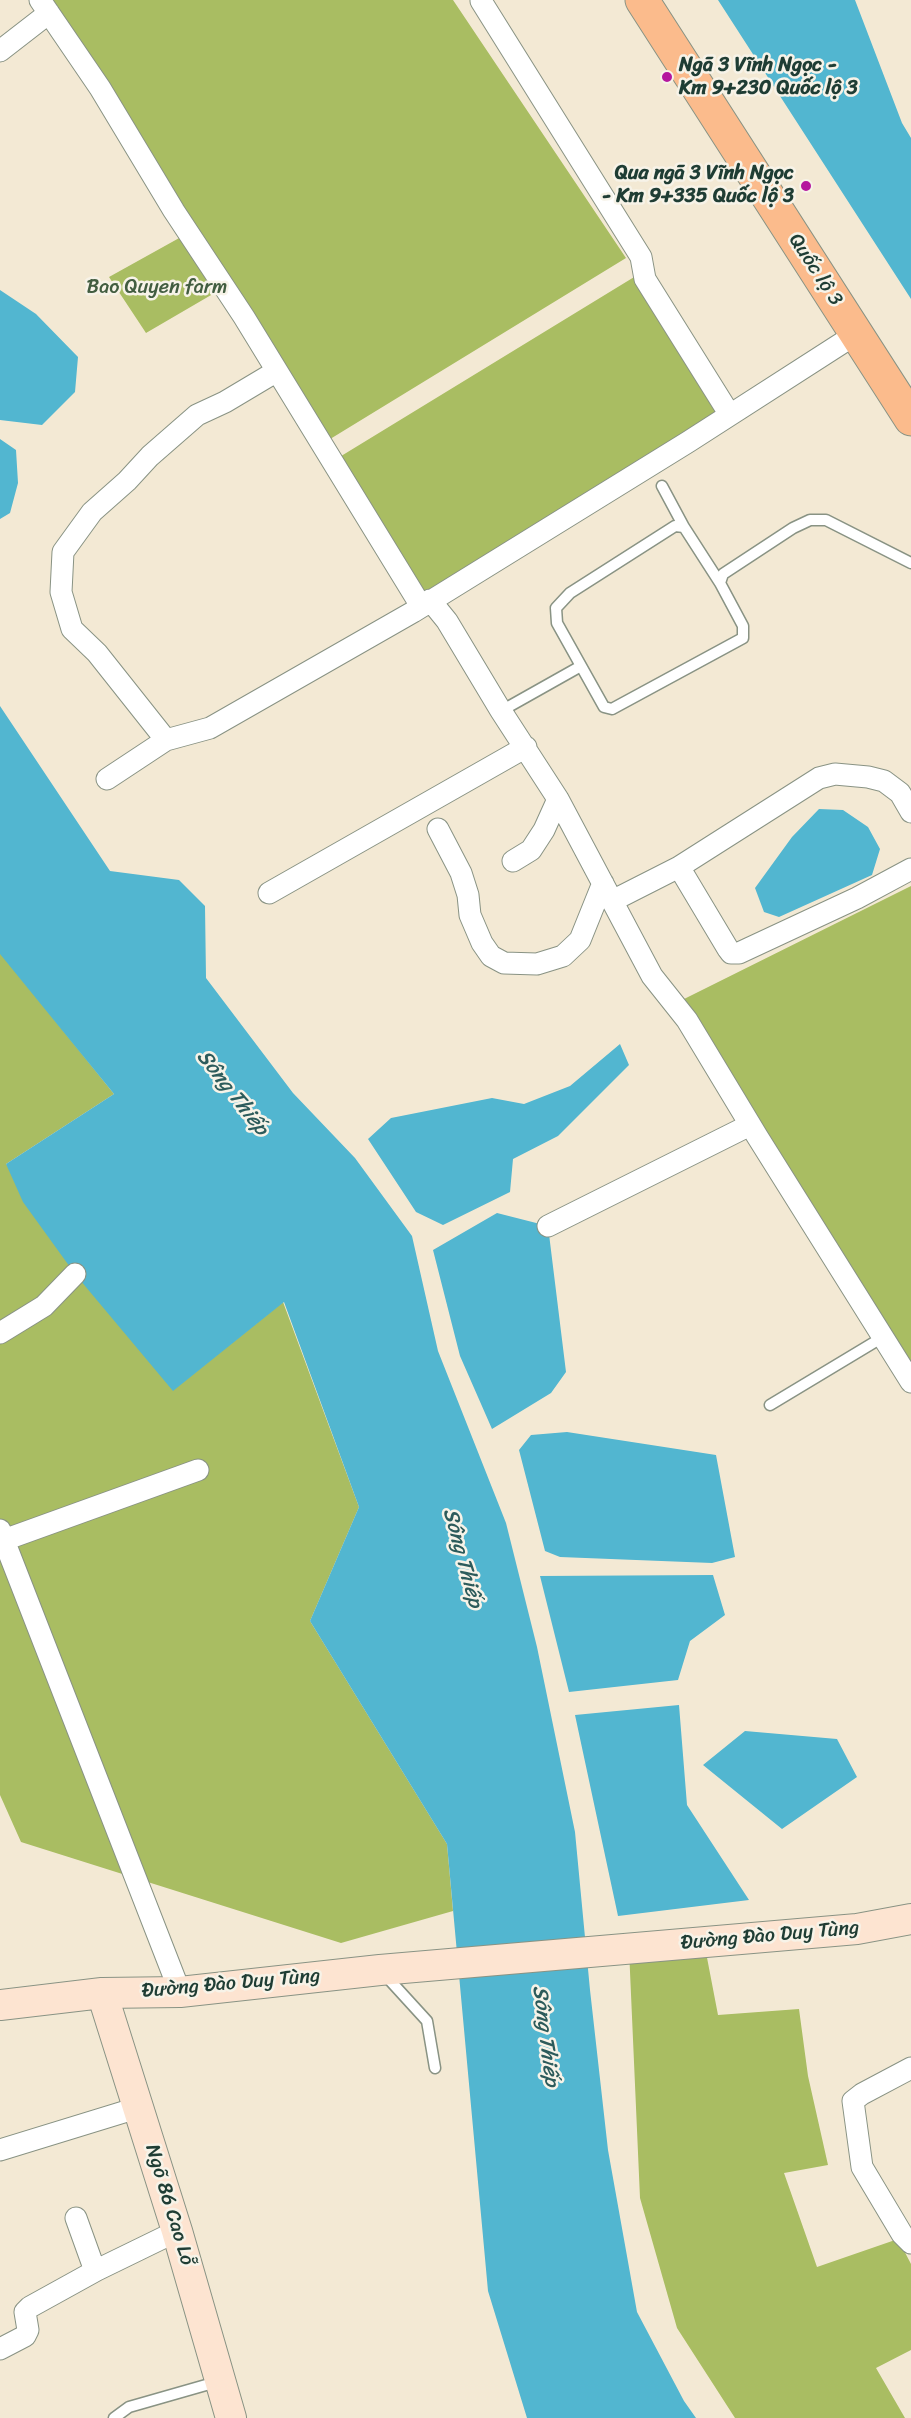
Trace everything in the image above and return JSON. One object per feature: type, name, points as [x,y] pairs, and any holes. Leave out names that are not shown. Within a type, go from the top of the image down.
[{"type":"highway","name":"Quốc lộ 3","points":[[642,0],[856,334],[897,378],[911,419]]},
{"type":"street","points":[[481,1],[641,257],[645,279],[730,415]]},
{"type":"street","points":[[0,51],[44,7],[100,88],[174,211],[426,603],[447,621],[501,711],[558,799],[652,976],[687,1020],[911,1382]]},
{"type":"street","points":[[107,779],[166,740],[210,728],[426,603],[730,415],[856,334]]},
{"type":"street","points":[[166,740],[97,653],[72,629],[61,592],[63,552],[92,512],[197,415],[225,402],[278,371]]},
{"type":"street","points":[[269,893],[526,747]]},
{"type":"street","points":[[438,829],[461,873],[468,895],[470,915],[490,956],[504,963],[537,964],[563,956],[580,940],[608,892],[679,867],[819,778],[835,774],[884,781],[900,793],[911,812]]},
{"type":"street","points":[[513,861],[531,850],[544,830],[558,799]]},
{"type":"street","points":[[679,867],[731,953],[739,953],[857,898],[911,869]]},
{"type":"street","points":[[548,1226],[750,1125]]},
{"type":"street","points":[[0,1333],[44,1306],[75,1274]]},
{"type":"street","points":[[180,1992],[2,1535],[198,1470]]},
{"type":"street","name":"Đường Đào Duy Tùng","points":[[0,2005],[102,1993],[180,1992],[380,1970],[857,1929],[911,1919]]},
{"type":"street","name":"Ngõ 86 Cao Lỗ","points":[[102,1993],[140,2107],[231,2418]]},
{"type":"street","points":[[911,2068],[862,2094],[854,2101],[862,2167],[902,2234],[911,2244]]},
{"type":"street","points":[[0,2150],[140,2107]]},
{"type":"street","points":[[76,2218],[94,2268],[97,2270]]},
{"type":"street","points":[[0,2349],[25,2336],[28,2330],[25,2312],[30,2307],[97,2270],[177,2231]]},
{"type":"lane","points":[[662,486],[743,626],[743,638],[612,709],[604,707],[557,623],[556,608],[570,593],[675,526],[684,527]]},
{"type":"lane","points":[[720,583],[723,574],[793,528],[810,520],[826,520],[911,563]]},
{"type":"lane","points":[[501,711],[581,666]]},
{"type":"lane","points":[[770,1405],[883,1338]]},
{"type":"lane","points":[[380,1970],[427,2021],[435,2068]]},
{"type":"lane","points":[[114,2418],[129,2407],[220,2381]]},
{"type":"green space","points":[[40,0],[453,0],[626,258],[322,444]]},
{"type":"green space","name":"Bao Quyen farm","points":[[181,237],[218,291],[146,333],[109,277]]},
{"type":"green space","points":[[644,271],[730,415],[421,606],[333,461]]},
{"type":"green space","points":[[911,886],[911,1382],[674,1004]]},
{"type":"green space","points":[[0,952],[114,1094],[6,1164],[173,1390],[283,1302],[359,1507],[310,1621],[447,1844],[453,1911],[341,1943],[21,1842],[0,1795]]},
{"type":"green space","points":[[704,1942],[718,2015],[799,2009],[808,2076],[828,2165],[784,2173],[817,2267],[898,2239],[911,2264],[911,2350],[876,2368],[905,2418],[735,2418],[677,2328],[640,2198],[629,1949]]},
{"type":"water","points":[[718,0],[855,0],[902,123],[911,138],[911,299]]},
{"type":"water","points":[[0,290],[36,314],[78,357],[75,392],[42,425],[0,420]]},
{"type":"water","points":[[0,439],[16,450],[18,483],[10,513],[0,519]]},
{"type":"water","name":"Sông Thiếp","points":[[0,706],[110,871],[179,880],[205,906],[206,978],[293,1093],[355,1158],[412,1236],[438,1351],[506,1523],[537,1647],[575,1832],[608,2150],[637,2312],[684,2401],[696,2418],[527,2418],[488,2291],[447,1844],[310,1621],[359,1507],[284,1302],[173,1391],[75,1274],[23,1202],[6,1164],[114,1094],[0,954]]},
{"type":"water","points":[[819,809],[843,810],[868,827],[880,849],[872,875],[779,917],[764,912],[755,888],[792,837]]},
{"type":"water","points":[[620,1044],[629,1065],[558,1136],[513,1159],[510,1192],[443,1225],[416,1212],[368,1139],[391,1118],[492,1098],[524,1104],[570,1086]]},
{"type":"water","points":[[497,1213],[548,1226],[566,1372],[551,1393],[492,1429],[460,1356],[433,1250]]},
{"type":"water","points":[[567,1432],[716,1455],[735,1557],[712,1563],[560,1557],[545,1551],[519,1450],[531,1435]]},
{"type":"water","points":[[713,1575],[725,1615],[690,1641],[678,1680],[569,1692],[540,1576]]},
{"type":"water","points":[[679,1705],[687,1805],[749,1900],[618,1916],[575,1715]]},
{"type":"water","points":[[745,1731],[837,1739],[857,1777],[782,1829],[703,1765]]},
{"type":"place","name":"Ngã 3 Vĩnh Ngọc - Km 9+230 Quốc lộ 3","points":[[667,77]]},
{"type":"place","name":"Qua ngã 3 Vĩnh Ngọc - Km 9+335 Quốc lộ 3","points":[[806,186]]}]
